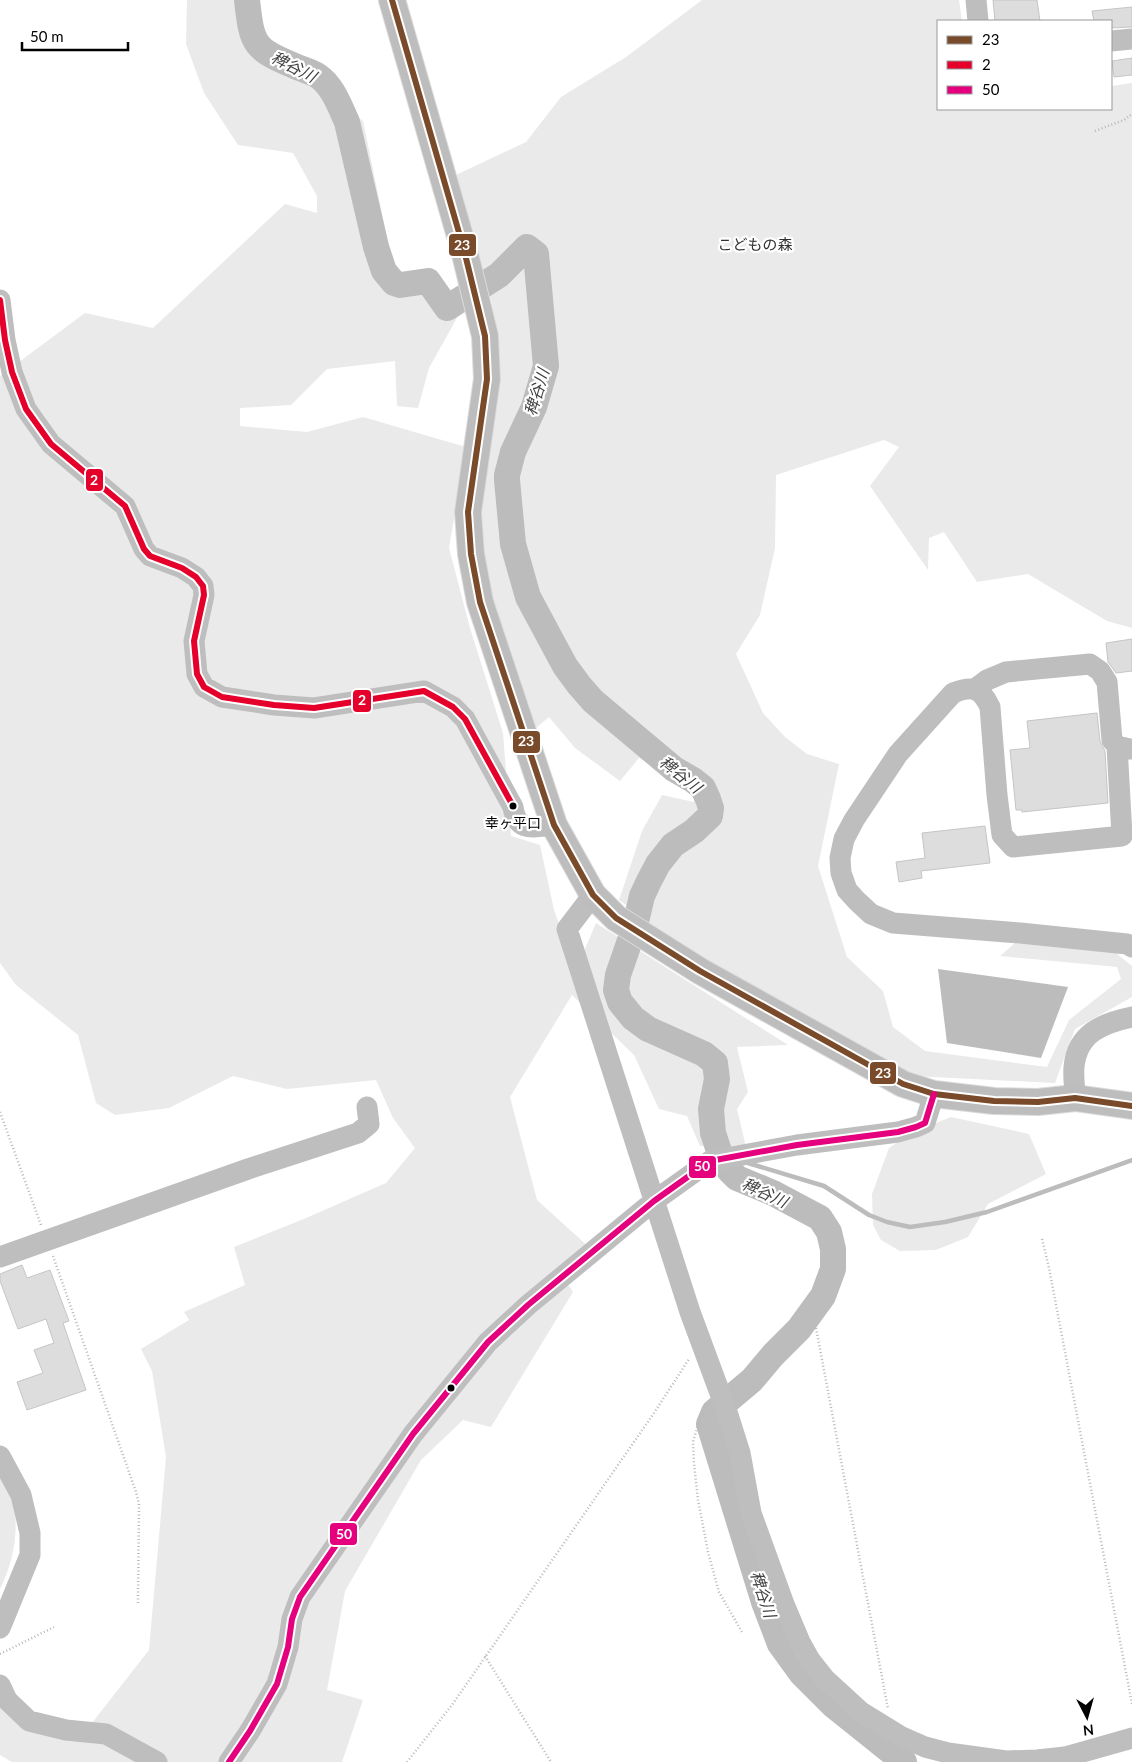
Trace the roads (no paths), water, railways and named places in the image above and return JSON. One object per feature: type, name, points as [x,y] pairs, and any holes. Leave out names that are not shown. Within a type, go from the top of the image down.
[{"type":"main road","points":[[392,0],[469,270],[485,336],[487,379],[468,512],[471,554],[480,602],[554,825],[593,896],[616,918],[658,946],[903,1084],[934,1094],[994,1101],[1038,1102],[1075,1098],[1132,1106]]},
{"type":"street","points":[[976,0],[978,20]]},
{"type":"street","points":[[1112,41],[1132,38]]},
{"type":"street","points":[[0,300],[5,340],[12,372],[26,409],[51,444],[125,506],[144,549],[150,556],[182,568],[196,576],[203,586],[204,595],[194,641],[198,674],[204,687],[222,696],[274,705],[314,708],[424,691],[453,707],[465,719],[513,807],[514,816],[518,823],[528,828],[554,825]]},
{"type":"street","points":[[975,689],[987,680],[1006,672],[1090,664],[1100,670],[1107,682],[1112,740],[1125,747],[1122,836],[1013,847],[1002,835],[990,707],[984,694],[975,689],[963,689],[953,693],[898,754],[854,820],[844,839],[840,858],[840,873],[847,890],[871,914],[893,923],[1030,934],[1127,944],[1132,947]]},
{"type":"street","points":[[593,896],[567,930],[690,1312],[722,1397],[740,1453],[750,1513],[800,1642],[810,1660],[842,1696],[861,1712],[893,1732],[925,1747],[948,1753],[1006,1761],[1037,1760],[1065,1757],[1132,1738]]},
{"type":"street","points":[[1075,1098],[1074,1066],[1080,1044],[1094,1030],[1111,1021],[1132,1017]]},
{"type":"street","points":[[229,1762],[250,1731],[277,1684],[288,1646],[292,1619],[300,1597],[414,1434],[488,1342],[528,1305],[654,1201],[710,1161],[741,1154],[898,1132],[916,1127],[925,1123],[934,1094]]},
{"type":"street","points":[[0,1257],[48,1242],[248,1169],[358,1133],[369,1124],[367,1107]]},
{"type":"street","points":[[0,1456],[21,1495],[30,1534],[30,1555],[0,1628]]},
{"type":"street","points":[[0,1685],[7,1700],[29,1722],[66,1730],[106,1734],[157,1762]]},
{"type":"waterway","name":"稗谷川","points":[[247,0],[251,27],[258,44],[264,50],[283,61],[318,76],[328,85],[336,97],[347,122],[376,247],[384,271],[394,283],[400,285],[428,281],[447,308],[499,275],[527,247],[536,254],[546,366],[534,407],[513,452],[507,475],[513,544],[528,597],[565,666],[579,685],[593,701],[674,769],[703,788],[711,808],[710,816],[694,831],[673,845],[658,864],[649,881],[642,896],[635,926],[618,975],[616,990],[620,1002],[633,1018],[648,1029],[704,1054],[715,1063],[717,1079],[711,1109],[713,1133],[720,1154],[729,1170],[737,1178],[773,1193],[820,1218],[829,1232],[833,1249],[833,1269],[823,1296],[799,1329],[752,1380],[714,1412],[709,1424],[764,1602],[780,1644],[801,1673],[833,1705],[904,1762]]},
{"type":"waterway","points":[[748,1163],[824,1186],[869,1215],[887,1222],[910,1227],[945,1222],[987,1212],[1132,1160]]},
{"type":"waterway","points":[[729,1170],[738,1166]]},
{"type":"place","name":"幸ヶ平口","points":[[513,806]]},
{"type":"park label","name":"こどもの森","points":[[755,244]]}]
